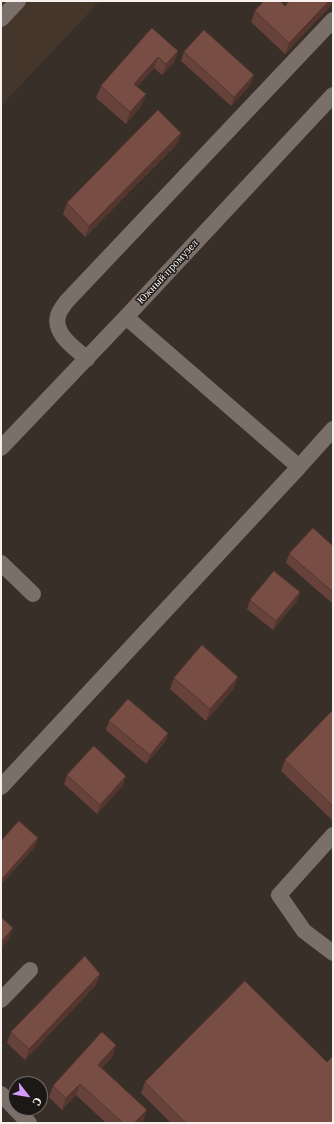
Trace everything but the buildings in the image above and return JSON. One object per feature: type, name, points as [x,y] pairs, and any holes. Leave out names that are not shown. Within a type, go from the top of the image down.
[{"type":"street","points":[[1,19],[18,1]]},
{"type":"street","points":[[87,358],[59,331],[56,323],[58,314],[66,302],[333,20]]},
{"type":"street","name":"Южный промузел","points":[[1,448],[126,317],[333,95]]},
{"type":"street","points":[[126,317],[299,467]]},
{"type":"street","points":[[1,787],[333,429]]},
{"type":"street","points":[[1,563],[33,594]]},
{"type":"street","points":[[333,835],[279,895],[304,931],[333,952]]},
{"type":"street","points":[[1,1000],[30,970]]},
{"type":"street","points":[[1,1094],[23,1121]]},
{"type":"shaded area","points":[[1,1],[100,1],[1,106]]}]
